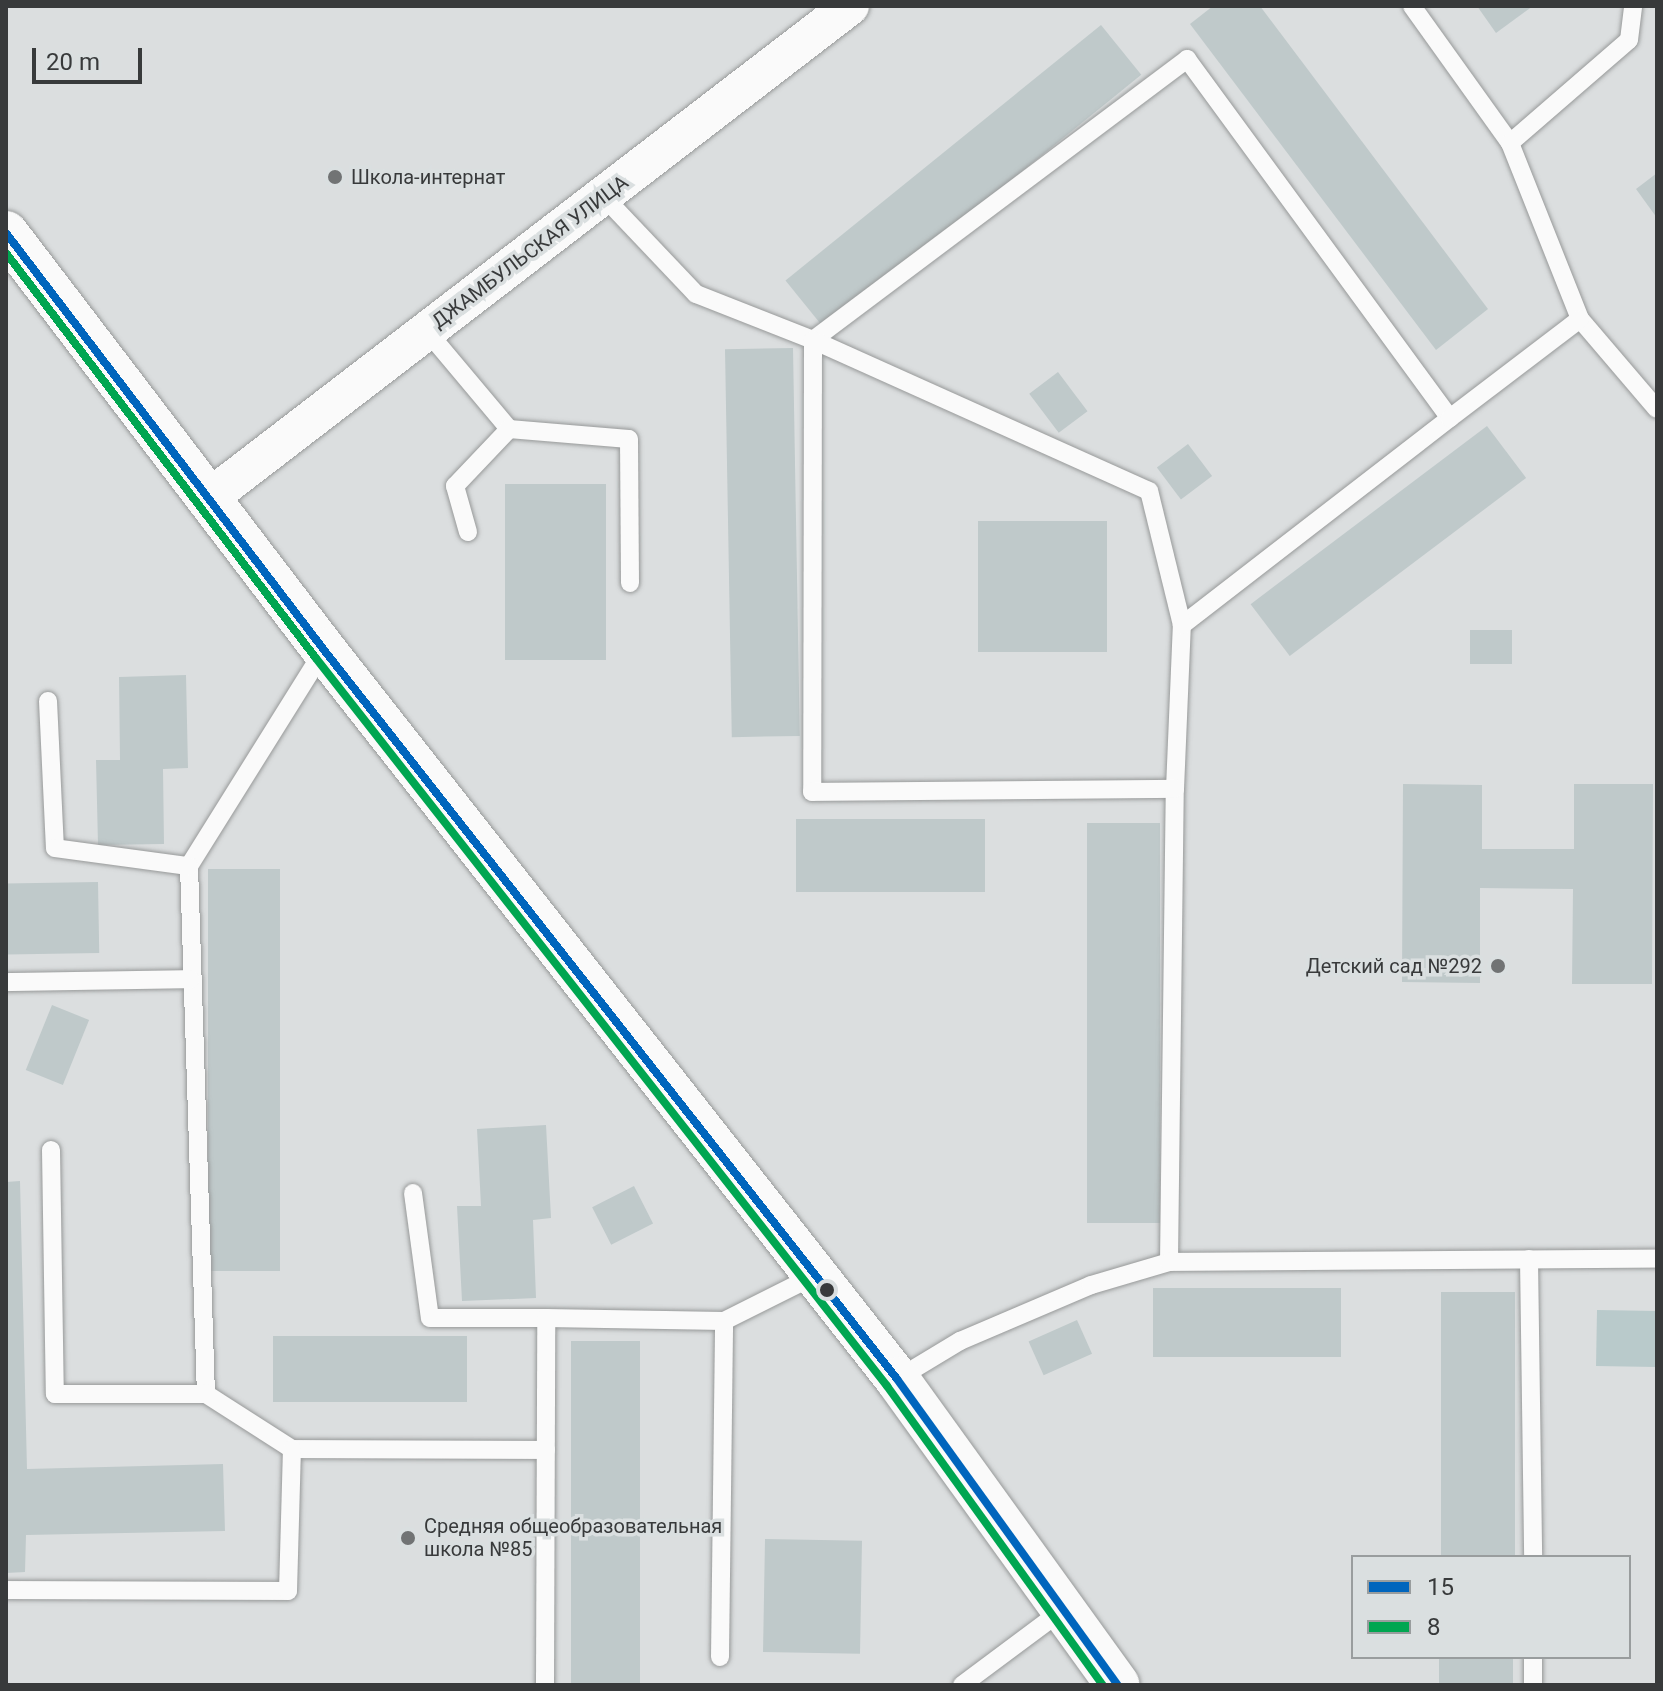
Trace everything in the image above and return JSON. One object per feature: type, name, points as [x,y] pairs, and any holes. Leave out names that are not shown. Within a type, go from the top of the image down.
[{"type":"main road","points":[[6,233],[324,650],[897,1379],[1118,1685]]},
{"type":"street","name":"ДЖАМБУЛЬСКАЯ УЛИЦА","points":[[209,498],[850,6]]},
{"type":"lane","points":[[1412,6],[1510,143],[1580,319],[1657,409]]},
{"type":"lane","points":[[1510,143],[1629,40],[1633,6]]},
{"type":"lane","points":[[813,340],[1187,59],[1450,418]]},
{"type":"lane","points":[[603,196],[696,294],[813,340],[1149,491],[1182,625],[1175,789],[1169,1262]]},
{"type":"lane","points":[[1182,625],[1580,319]]},
{"type":"lane","points":[[426,330],[509,429],[629,439],[630,583]]},
{"type":"lane","points":[[813,340],[812,792],[1175,789]]},
{"type":"lane","points":[[468,532],[455,486],[509,429]]},
{"type":"lane","points":[[206,1394],[190,979],[189,866],[324,650]]},
{"type":"lane","points":[[48,701],[55,848],[189,866]]},
{"type":"lane","points":[[6,982],[190,979]]},
{"type":"lane","points":[[51,1150],[55,1394],[206,1394],[292,1449],[546,1450]]},
{"type":"lane","points":[[413,1193],[430,1318],[724,1321],[816,1275]]},
{"type":"lane","points":[[1529,1259],[1533,1555]]},
{"type":"lane","points":[[897,1379],[960,1341],[1091,1285],[1169,1262],[1657,1259]]},
{"type":"lane","points":[[545,1685],[546,1318]]},
{"type":"lane","points":[[720,1657],[724,1321]]},
{"type":"lane","points":[[6,1590],[288,1591],[292,1449]]},
{"type":"lane","points":[[962,1685],[1064,1609]]},
{"type":"lane","points":[[1533,1659],[1533,1685]]},
{"type":"shaded area","points":[[1597,1310],[1657,1311],[1656,1367],[1596,1366]]},
{"type":"building","points":[[1213,6],[1260,6],[1488,309],[1436,350],[1190,24]]},
{"type":"building","points":[[1477,6],[1533,6],[1496,33]]},
{"type":"building","points":[[1101,25],[1141,75],[826,330],[785,281]]},
{"type":"building","points":[[1657,173],[1657,218],[1636,189]]},
{"type":"building","points":[[793,348],[800,736],[732,737],[725,349]]},
{"type":"building","points":[[1058,372],[1087,411],[1059,433],[1029,394]]},
{"type":"building","points":[[1487,426],[1526,478],[1290,656],[1251,604]]},
{"type":"building","points":[[1188,444],[1212,476],[1181,499],[1157,467]]},
{"type":"building","points":[[505,484],[606,484],[606,660],[505,660]]},
{"type":"building","points":[[978,521],[1107,521],[1107,652],[978,652]]},
{"type":"building","points":[[1470,630],[1512,630],[1512,664],[1470,664]]},
{"type":"building","points":[[186,675],[188,768],[163,769],[164,844],[98,845],[96,760],[120,760],[119,677]]},
{"type":"building","points":[[1403,784],[1482,785],[1482,849],[1574,849],[1574,784],[1653,784],[1652,984],[1572,984],[1573,889],[1480,888],[1480,983],[1402,982]]},
{"type":"building","points":[[796,819],[985,819],[985,892],[796,892]]},
{"type":"building","points":[[1087,823],[1160,823],[1160,1223],[1087,1223]]},
{"type":"building","points":[[208,869],[280,869],[280,1271],[208,1271]]},
{"type":"building","points":[[98,882],[99,953],[7,955],[6,884]]},
{"type":"building","points":[[52,1005],[89,1020],[63,1085],[26,1070]]},
{"type":"building","points":[[546,1125],[551,1218],[533,1220],[536,1298],[462,1301],[457,1206],[481,1206],[477,1129]]},
{"type":"building","points":[[20,1181],[27,1469],[223,1464],[225,1531],[26,1535],[25,1572],[6,1573],[6,1182]]},
{"type":"building","points":[[634,1186],[653,1223],[611,1245],[592,1207]]},
{"type":"building","points":[[1153,1288],[1341,1288],[1341,1357],[1153,1357]]},
{"type":"building","points":[[1441,1292],[1515,1292],[1515,1555],[1441,1555]]},
{"type":"building","points":[[1077,1320],[1092,1354],[1044,1375],[1029,1342]]},
{"type":"building","points":[[273,1336],[467,1336],[467,1402],[273,1402]]},
{"type":"building","points":[[571,1341],[640,1341],[640,1685],[571,1685]]},
{"type":"building","points":[[765,1539],[862,1541],[860,1654],[763,1652]]},
{"type":"building","points":[[1439,1659],[1513,1659],[1513,1685],[1439,1685]]},
{"type":"transit line","name":"15","points":[[6,233],[324,650],[897,1379],[1118,1685]]},
{"type":"transit line","name":"8","points":[[6,253],[315,657],[887,1386],[1103,1685]]},
{"type":"place","name":"Школа-интернат","points":[[335,177]]},
{"type":"place","name":"Детский сад №292","points":[[1498,966]]},
{"type":"place","name":"Средняя общеобразовательная школа №85","points":[[408,1538]]}]
